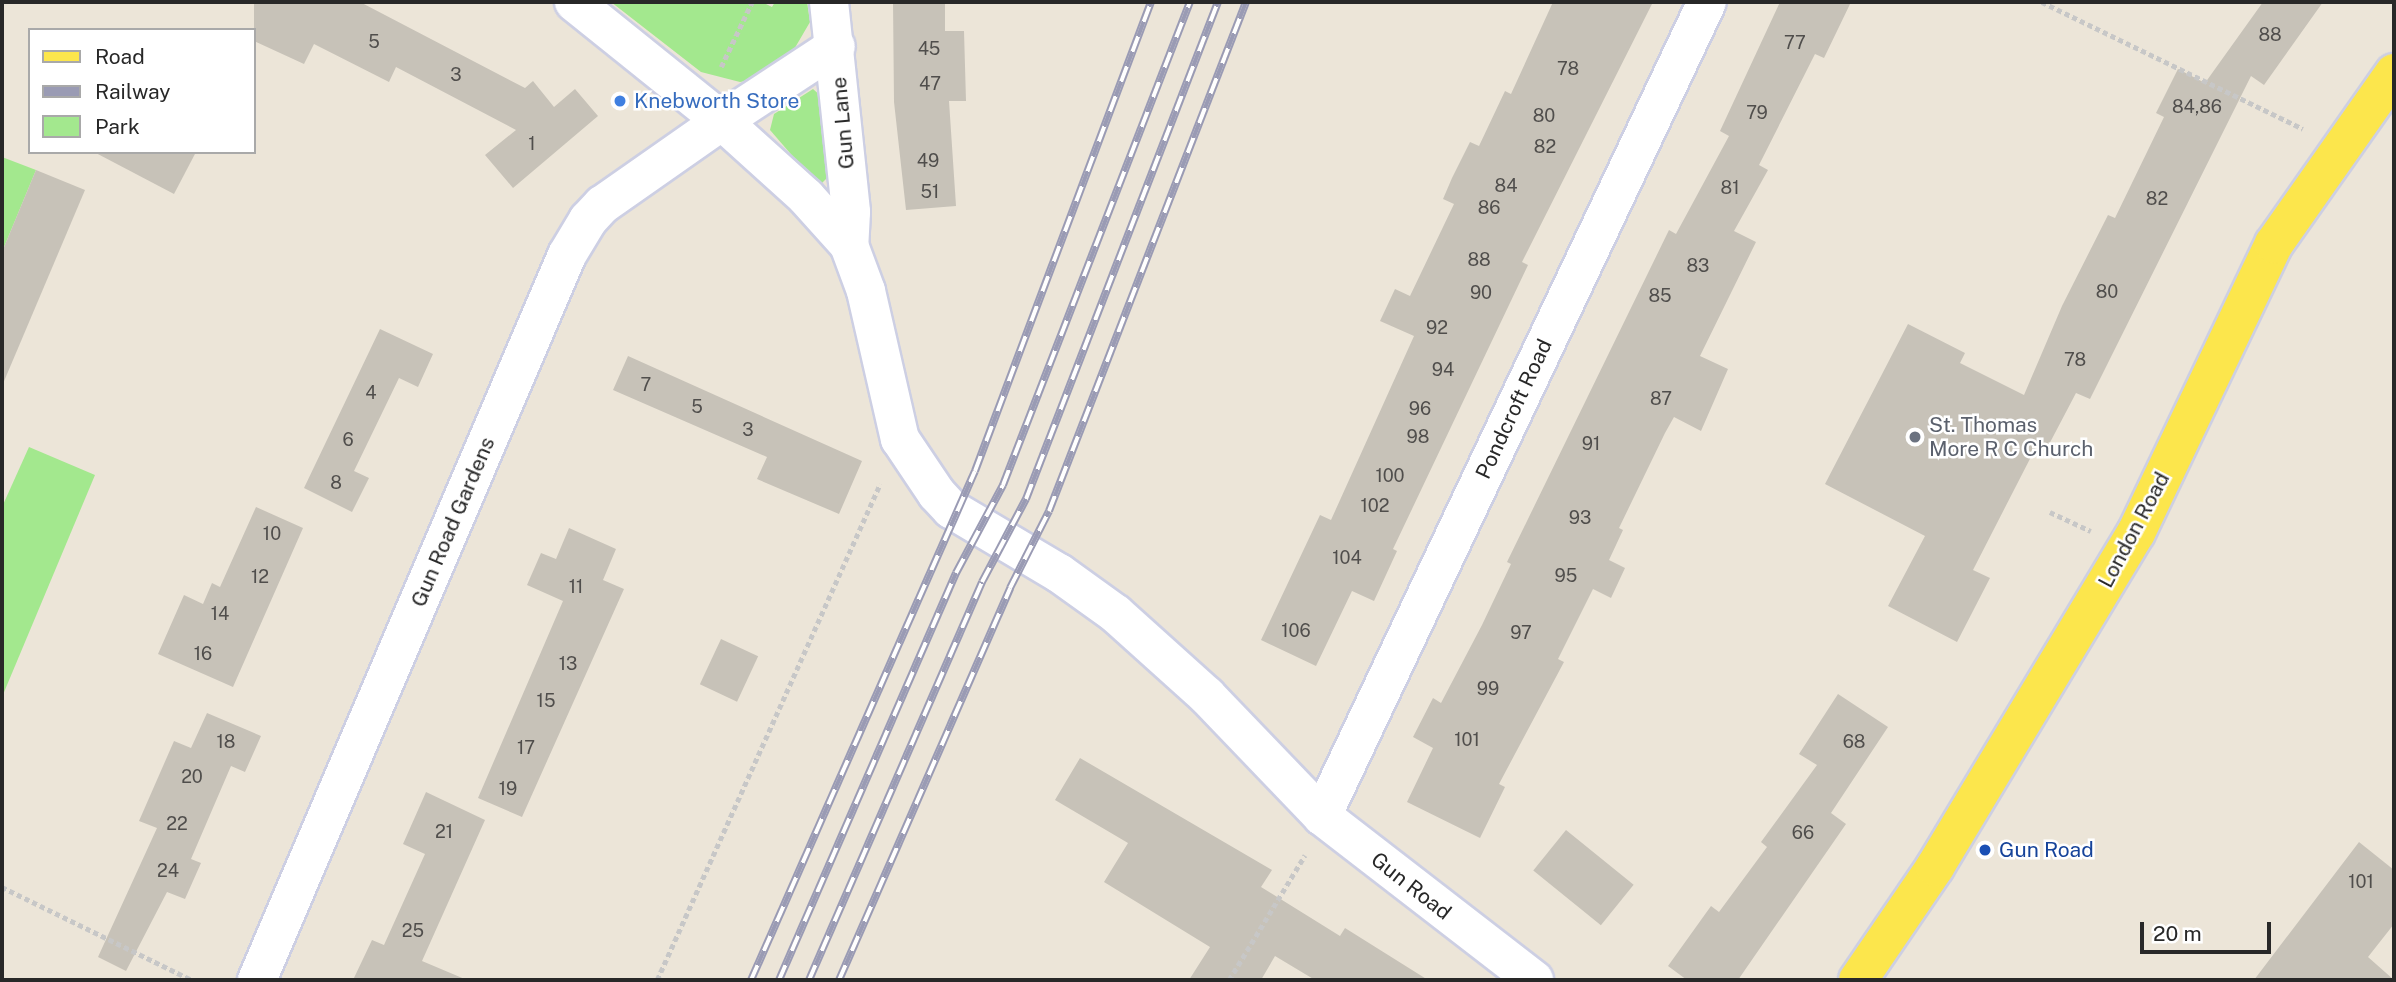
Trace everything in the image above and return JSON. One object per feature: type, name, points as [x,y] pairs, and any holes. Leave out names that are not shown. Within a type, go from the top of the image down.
[{"type":"main road","name":"London Road","points":[[1858,980],[1935,867],[2136,533],[2274,244],[2338,146],[2394,73]]},
{"type":"street","points":[[573,2],[713,113],[806,197],[849,245]]},
{"type":"street","name":"Gun Lane","points":[[829,2],[836,46],[851,212],[849,245]]},
{"type":"street","name":"Pondcroft Road","points":[[1321,816],[1707,2]]},
{"type":"street","name":"Gun Road Gardens","points":[[257,980],[567,255],[602,205],[713,113],[836,46]]},
{"type":"street","name":"Gun Road","points":[[849,245],[866,291],[900,439],[923,476],[951,509],[1059,573],[1147,639],[1321,816],[1534,980]]},
{"type":"path","points":[[713,113],[752,2]]},
{"type":"path","points":[[2042,2],[2338,146]]},
{"type":"path","points":[[657,980],[900,439]]},
{"type":"path","points":[[2050,512],[2095,533]]},
{"type":"path","points":[[1229,980],[1310,846],[1321,816]]},
{"type":"path","points":[[2,887],[192,980]]},
{"type":"green space","points":[[611,2],[762,2],[772,7],[775,2],[807,2],[810,22],[789,58],[763,78],[740,82],[701,72]]},
{"type":"green space","points":[[813,89],[823,98],[833,172],[822,183],[815,182],[770,130],[774,114]]},
{"type":"green space","points":[[2,157],[36,170],[2,252]]},
{"type":"green space","points":[[29,447],[95,475],[2,697],[2,507]]},
{"type":"building","points":[[254,2],[360,2],[525,88],[533,81],[554,107],[575,89],[598,116],[513,188],[485,155],[516,130],[396,67],[389,82],[314,44],[304,64],[256,42]]},
{"type":"building","points":[[893,2],[945,2],[945,31],[964,31],[966,101],[949,101],[956,206],[906,210],[894,102]]},
{"type":"building","points":[[1553,2],[1653,2],[1522,262],[1528,265],[1393,549],[1397,551],[1374,601],[1352,591],[1316,666],[1261,640],[1320,515],[1331,520],[1414,336],[1380,321],[1395,289],[1410,296],[1454,204],[1443,199],[1452,178],[1470,142],[1479,146],[1505,91],[1511,94]]},
{"type":"building","points":[[1780,2],[1851,2],[1824,58],[1815,54],[1759,165],[1768,170],[1734,231],[1756,242],[1700,356],[1728,369],[1701,431],[1674,417],[1665,433],[1619,528],[1623,530],[1609,560],[1625,568],[1611,598],[1593,589],[1558,659],[1564,662],[1499,784],[1505,787],[1480,838],[1407,802],[1433,748],[1413,737],[1433,698],[1441,703],[1482,625],[1511,564],[1507,562],[1669,230],[1676,234],[1729,136],[1720,131]]},
{"type":"building","points":[[2263,2],[2323,2],[2264,85],[2251,76],[2090,399],[2076,393],[2045,452],[2036,447],[1973,570],[1990,578],[1957,642],[1888,606],[1925,536],[1825,484],[1908,324],[1965,353],[1960,363],[2024,395],[2062,306],[2108,215],[2115,218],[2164,117],[2156,113],[2178,69],[2205,83]]},
{"type":"building","points":[[98,154],[195,154],[174,194]]},
{"type":"building","points":[[36,170],[85,190],[2,386],[2,252]]},
{"type":"building","points":[[380,329],[433,354],[418,387],[399,378],[354,471],[369,478],[352,512],[304,488]]},
{"type":"building","points":[[628,356],[862,461],[839,514],[757,479],[767,457],[613,390]]},
{"type":"building","points":[[256,507],[303,528],[233,687],[158,654],[184,595],[203,604],[212,583],[220,587]]},
{"type":"building","points":[[569,528],[616,549],[603,580],[624,589],[522,817],[478,798],[563,601],[527,585],[541,553],[556,559]]},
{"type":"building","points":[[721,639],[758,656],[737,702],[700,684]]},
{"type":"building","points":[[1838,694],[1888,727],[1831,813],[1846,824],[1738,980],[1687,980],[1668,966],[1711,906],[1719,912],[1767,847],[1761,842],[1817,765],[1799,754]]},
{"type":"building","points":[[207,713],[261,736],[245,772],[231,766],[191,859],[201,863],[185,899],[167,892],[126,971],[98,957],[157,828],[139,821],[174,741],[191,748]]},
{"type":"building","points":[[1080,758],[1272,870],[1261,887],[1340,936],[1345,928],[1428,980],[1315,980],[1275,956],[1261,980],[1189,980],[1210,947],[1104,882],[1128,843],[1055,800]]},
{"type":"building","points":[[426,792],[485,820],[422,961],[467,980],[353,980],[372,940],[384,945],[425,854],[403,844]]},
{"type":"building","points":[[1566,830],[1634,885],[1601,925],[1533,870]]},
{"type":"building","points":[[2359,842],[2394,870],[2394,924],[2368,957],[2394,980],[2254,980]]},
{"type":"railway","points":[[751,980],[975,471],[1151,2]]},
{"type":"railway","points":[[779,980],[956,573],[1003,485],[1190,2]]},
{"type":"railway","points":[[809,980],[982,582],[1026,499],[1218,2]]},
{"type":"railway","points":[[839,980],[1010,588],[1049,511],[1246,2]]},
{"type":"place","name":"Knebworth Store","points":[[620,101]]},
{"type":"place","name":"St. Thomas More R C Church","points":[[1915,437]]},
{"type":"place","name":"Gun Road","points":[[1985,850]]}]
